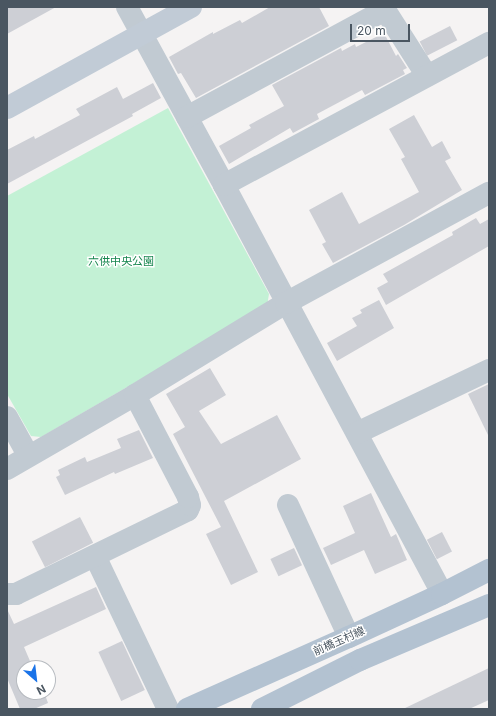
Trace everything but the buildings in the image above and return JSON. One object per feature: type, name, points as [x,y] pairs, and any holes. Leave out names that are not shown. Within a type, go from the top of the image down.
[{"type":"main road","name":"前橋玉村線","points":[[187,709],[349,637],[442,594],[489,570]]},
{"type":"main road","points":[[262,709],[360,660],[489,605]]},
{"type":"street","points":[[127,7],[224,185],[442,594]]},
{"type":"street","points":[[7,108],[191,7]]},
{"type":"street","points":[[187,117],[385,10],[427,76]]},
{"type":"street","points":[[224,185],[489,42]]},
{"type":"street","points":[[7,469],[135,395],[286,303],[489,193]]},
{"type":"street","points":[[357,433],[489,370]]},
{"type":"street","points":[[7,594],[16,594],[188,510],[190,505],[188,497],[135,395]]},
{"type":"street","points":[[7,417],[28,456]]},
{"type":"street","points":[[288,505],[349,637]]},
{"type":"street","points":[[95,556],[168,709]]},
{"type":"green space","name":"六供中央公園","points":[[168,108],[269,294],[267,306],[41,437],[31,436],[7,394],[7,196]]}]
